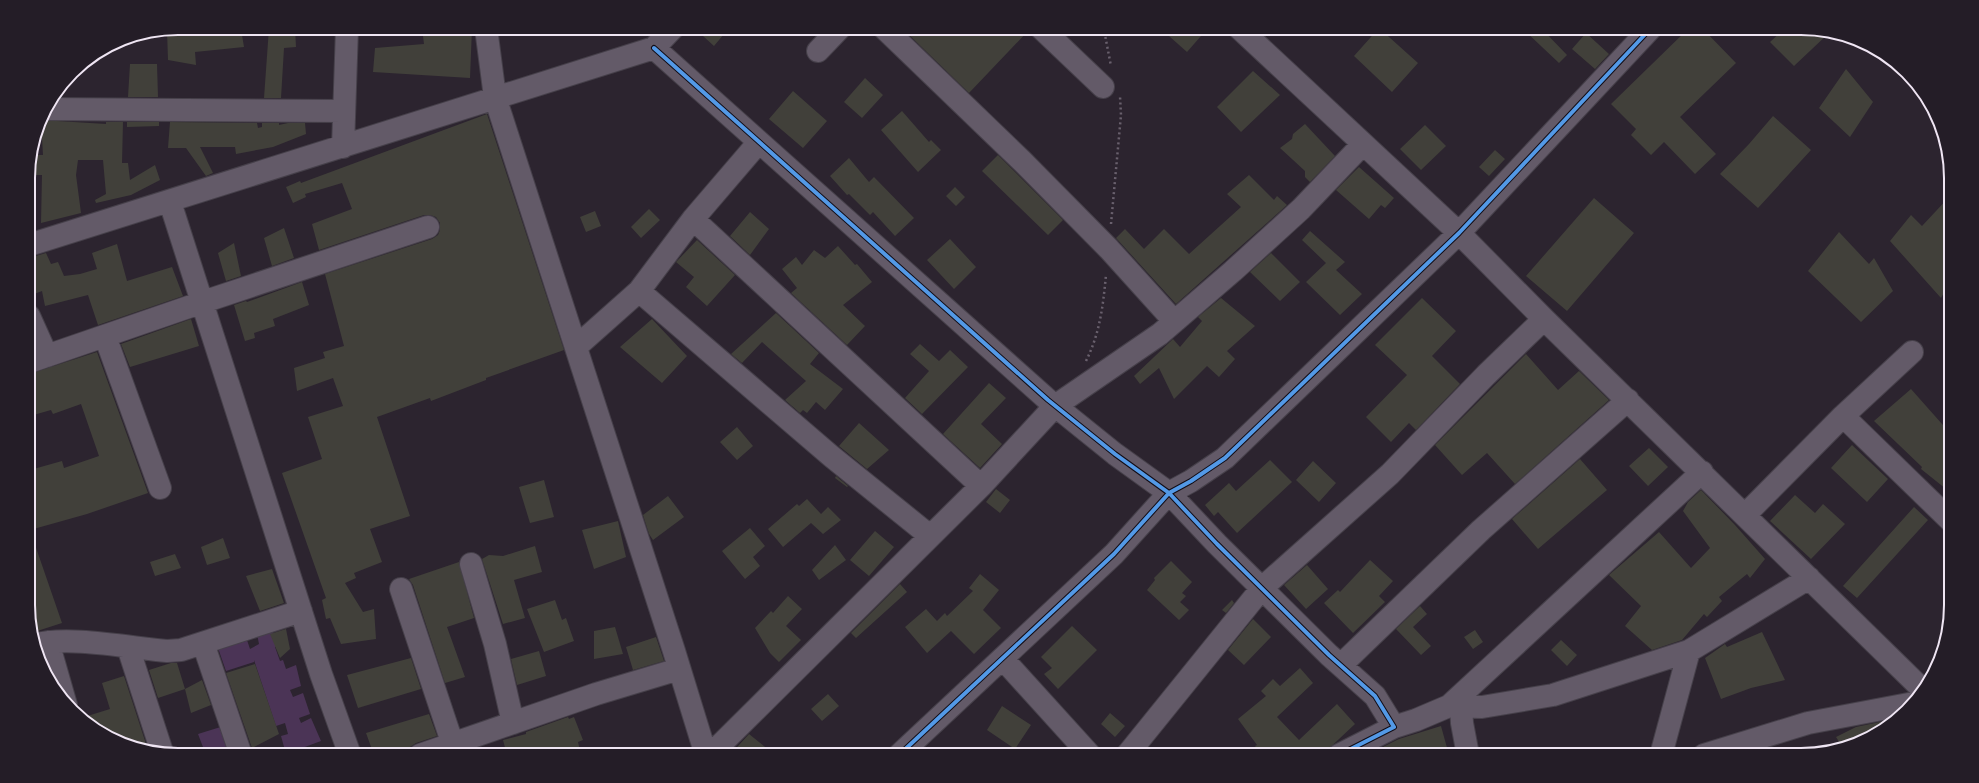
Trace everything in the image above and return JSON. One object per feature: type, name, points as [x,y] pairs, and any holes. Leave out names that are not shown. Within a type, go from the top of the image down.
[{"type":"street","points":[[343,147],[347,35]]},
{"type":"street","points":[[487,35],[495,97],[704,748]]},
{"type":"street","points":[[35,244],[343,147],[495,97],[654,48],[666,35]]},
{"type":"street","points":[[818,51],[833,35]]},
{"type":"street","points":[[891,35],[1022,161],[1109,249],[1174,321]]},
{"type":"street","points":[[1048,35],[1103,87]]},
{"type":"street","points":[[1246,35],[1459,233],[1544,319],[1919,686]]},
{"type":"street","points":[[907,748],[1114,554],[1169,493],[1191,481],[1225,458],[1459,233],[1644,35]]},
{"type":"street","points":[[654,48],[1055,406],[1115,454],[1169,493],[1262,588],[1375,696],[1394,727]]},
{"type":"street","points":[[53,109],[344,111]]},
{"type":"street","points":[[576,347],[639,291],[693,219],[759,142]]},
{"type":"street","points":[[717,748],[981,486],[1055,406],[1160,334],[1233,271],[1301,209],[1363,144]]},
{"type":"street","points":[[170,202],[300,611],[348,748]]},
{"type":"street","points":[[693,219],[981,486]]},
{"type":"street","points":[[35,345],[38,359],[428,227]]},
{"type":"street","points":[[639,291],[831,456],[930,536]]},
{"type":"street","points":[[1132,748],[1262,588],[1390,474],[1486,375],[1544,319]]},
{"type":"street","points":[[105,336],[160,488]]},
{"type":"street","points":[[1745,515],[1843,416],[1912,352]]},
{"type":"street","points":[[1341,665],[1481,530],[1628,400]]},
{"type":"street","points":[[1843,416],[1944,514]]},
{"type":"street","points":[[1455,706],[1702,472]]},
{"type":"street","points":[[471,564],[495,644],[513,723]]},
{"type":"street","points":[[1352,748],[1394,727],[1455,706],[1482,707],[1553,695],[1689,651],[1809,578]]},
{"type":"street","points":[[401,589],[453,745]]},
{"type":"street","points":[[56,680],[41,643],[66,641],[167,651],[182,650],[300,611]]},
{"type":"street","points":[[203,644],[239,748]]},
{"type":"street","points":[[128,647],[160,747]]},
{"type":"street","points":[[1663,748],[1689,651]]},
{"type":"street","points":[[1003,659],[1084,748]]},
{"type":"street","points":[[443,748],[596,694],[679,669]]},
{"type":"street","points":[[1727,748],[1808,723],[1903,705]]},
{"type":"street","points":[[1455,706],[1462,723],[1467,748]]},
{"type":"shaded area","points":[[271,629],[278,646],[275,647],[280,661],[283,660],[286,669],[296,665],[301,686],[290,690],[293,697],[303,693],[310,714],[299,718],[301,723],[311,718],[321,741],[302,748],[284,748],[281,736],[288,734],[285,723],[276,726],[254,660],[254,662],[226,671],[218,648],[246,637],[250,649],[259,644],[257,634]]},
{"type":"shaded area","points":[[227,725],[229,748],[203,748],[198,734]]},
{"type":"building","points":[[167,35],[242,35],[244,47],[195,52],[196,65],[168,60]]},
{"type":"building","points":[[268,35],[295,35],[296,47],[284,48],[281,98],[264,98]]},
{"type":"building","points":[[423,35],[472,35],[470,78],[373,72],[375,48],[424,44]]},
{"type":"building","points":[[704,35],[723,35],[714,46],[703,36]]},
{"type":"building","points":[[909,35],[1024,35],[969,93]]},
{"type":"building","points":[[1168,35],[1202,35],[1187,52]]},
{"type":"building","points":[[1373,35],[1387,35],[1418,63],[1392,92],[1354,56]]},
{"type":"building","points":[[1529,35],[1548,35],[1567,55],[1559,63]]},
{"type":"building","points":[[1584,35],[1588,35],[1609,54],[1595,69],[1572,49]]},
{"type":"building","points":[[1682,35],[1709,35],[1736,63],[1680,117],[1716,154],[1695,174],[1664,142],[1651,155],[1631,135],[1636,129],[1611,104]]},
{"type":"building","points":[[1778,35],[1811,35],[1825,37],[1794,66],[1770,42]]},
{"type":"building","points":[[130,64],[157,64],[158,97],[128,97]]},
{"type":"building","points":[[1846,69],[1873,102],[1850,137],[1819,108]]},
{"type":"building","points":[[1253,71],[1280,95],[1241,132],[1217,107]]},
{"type":"building","points":[[865,78],[883,95],[862,118],[844,102]]},
{"type":"building","points":[[793,91],[827,121],[803,148],[769,119]]},
{"type":"building","points":[[902,111],[929,142],[931,140],[941,150],[918,172],[881,130]]},
{"type":"building","points":[[487,114],[564,350],[486,378],[486,380],[431,401],[430,398],[377,417],[410,516],[370,529],[382,562],[354,573],[356,578],[345,583],[363,612],[374,609],[376,639],[341,644],[330,618],[326,619],[322,600],[326,598],[282,473],[322,459],[308,417],[343,406],[333,378],[297,391],[294,368],[325,358],[323,352],[344,346],[325,274],[432,239],[438,235],[440,223],[436,217],[424,215],[319,250],[312,224],[352,209],[342,183],[305,194],[306,197],[293,203],[286,187],[300,181],[301,183]]},
{"type":"building","points":[[1773,116],[1811,150],[1758,208],[1720,174]]},
{"type":"building","points":[[47,120],[106,124],[106,122],[123,122],[122,163],[128,163],[130,180],[155,165],[160,180],[131,195],[96,203],[95,200],[106,194],[103,160],[78,160],[76,175],[81,213],[41,223],[42,175],[36,175],[35,167],[37,155],[43,155],[42,135]]},
{"type":"building","points":[[127,122],[159,122],[159,126],[127,127]]},
{"type":"building","points":[[170,122],[257,123],[258,128],[262,127],[262,123],[279,123],[279,125],[288,123],[305,123],[306,134],[273,147],[236,154],[235,147],[200,147],[213,173],[206,176],[186,148],[168,148]]},
{"type":"building","points":[[1305,124],[1335,156],[1310,182],[1305,177],[1305,171],[1280,148],[1292,139],[1293,134]]},
{"type":"building","points":[[1425,125],[1446,146],[1421,170],[1400,149]]},
{"type":"building","points":[[1495,150],[1505,159],[1489,176],[1479,167]]},
{"type":"building","points":[[998,155],[1063,220],[1048,235],[982,171]]},
{"type":"building","points":[[849,158],[869,182],[874,177],[914,218],[895,236],[873,212],[870,215],[849,194],[847,195],[830,176]]},
{"type":"building","points":[[1359,167],[1394,198],[1385,208],[1381,205],[1369,219],[1336,190]]},
{"type":"building","points":[[1249,175],[1274,200],[1277,196],[1287,205],[1176,304],[1116,238],[1125,229],[1144,249],[1164,229],[1189,254],[1241,207],[1227,194]]},
{"type":"building","points":[[955,187],[965,197],[956,206],[946,196]]},
{"type":"building","points":[[1594,198],[1634,233],[1567,311],[1526,276]]},
{"type":"building","points":[[1944,202],[1944,293],[1941,298],[1890,241],[1911,215],[1922,226]]},
{"type":"building","points":[[649,209],[660,220],[641,238],[631,227]]},
{"type":"building","points":[[595,211],[601,226],[586,232],[580,217]]},
{"type":"building","points":[[750,212],[769,229],[750,255],[730,236]]},
{"type":"building","points":[[284,228],[294,258],[272,266],[264,238]]},
{"type":"building","points":[[1310,231],[1345,262],[1336,270],[1362,294],[1340,315],[1306,282],[1326,263],[1302,240]]},
{"type":"building","points":[[1839,232],[1869,264],[1874,258],[1893,291],[1861,322],[1808,271]]},
{"type":"building","points":[[950,239],[976,267],[954,289],[927,260]]},
{"type":"building","points":[[697,240],[735,275],[707,306],[686,287],[694,277],[676,262]]},
{"type":"building","points":[[234,243],[241,276],[226,281],[218,253]]},
{"type":"building","points":[[117,244],[127,281],[172,267],[183,296],[98,325],[88,295],[45,306],[42,291],[35,294],[35,256],[46,253],[51,264],[58,262],[64,276],[80,274],[97,269],[92,253]]},
{"type":"building","points":[[838,246],[855,265],[857,264],[872,282],[843,305],[865,326],[847,345],[791,293],[797,288],[782,269],[796,257],[802,265],[814,250],[825,258]]},
{"type":"building","points":[[1271,253],[1300,282],[1280,301],[1250,272]]},
{"type":"building","points":[[302,282],[309,305],[273,319],[275,326],[254,333],[255,338],[245,341],[234,305],[247,302]]},
{"type":"building","points":[[1221,298],[1255,326],[1227,351],[1235,359],[1219,377],[1207,366],[1174,399],[1159,368],[1140,384],[1134,376],[1173,339],[1180,347],[1202,321],[1198,317]]},
{"type":"building","points":[[1422,298],[1456,331],[1432,356],[1460,384],[1416,430],[1409,423],[1391,442],[1366,417],[1407,375],[1375,345]]},
{"type":"building","points":[[776,313],[819,353],[810,364],[843,389],[825,410],[816,402],[807,413],[803,410],[800,413],[785,400],[806,381],[762,342],[742,363],[731,354]]},
{"type":"building","points":[[191,319],[199,346],[130,367],[121,344]]},
{"type":"building","points":[[652,319],[687,356],[662,383],[620,347]]},
{"type":"building","points":[[920,344],[939,361],[950,350],[968,367],[922,414],[905,398],[929,371],[910,354]]},
{"type":"building","points":[[97,352],[148,493],[87,514],[35,529],[35,469],[62,461],[64,468],[99,456],[81,404],[53,414],[51,410],[35,415],[35,372]]},
{"type":"building","points":[[1526,354],[1558,390],[1579,371],[1609,400],[1515,484],[1487,453],[1462,475],[1435,445]]},
{"type":"building","points":[[989,383],[1006,398],[981,424],[1002,444],[980,468],[943,434]]},
{"type":"building","points":[[1911,389],[1944,426],[1944,487],[1921,469],[1922,467],[1874,421]]},
{"type":"building","points":[[859,423],[889,450],[867,469],[839,446]]},
{"type":"building","points":[[737,427],[753,446],[737,460],[720,442]]},
{"type":"building","points":[[1852,445],[1888,479],[1867,502],[1831,468]]},
{"type":"building","points":[[1649,448],[1668,467],[1648,486],[1629,466]]},
{"type":"building","points":[[1580,459],[1607,490],[1538,549],[1512,519]]},
{"type":"building","points":[[1270,460],[1292,482],[1237,533],[1218,512],[1214,516],[1205,505],[1229,483],[1236,491]]},
{"type":"building","points":[[1313,461],[1336,483],[1319,502],[1296,480]]},
{"type":"building","points":[[836,476],[848,486],[847,487],[835,478]]},
{"type":"building","points":[[544,480],[554,517],[530,523],[519,487]]},
{"type":"building","points":[[996,489],[1010,500],[1000,513],[986,502]]},
{"type":"building","points":[[1701,490],[1765,559],[1750,578],[1747,574],[1719,597],[1722,601],[1707,617],[1704,614],[1682,640],[1652,650],[1625,626],[1641,606],[1609,575],[1659,532],[1691,568],[1710,548],[1683,511],[1688,502]]},
{"type":"building","points":[[1795,495],[1815,513],[1823,504],[1845,524],[1811,559],[1770,521]]},
{"type":"building","points":[[668,496],[684,517],[653,540],[649,534],[643,515]]},
{"type":"building","points":[[807,499],[821,514],[828,507],[841,520],[823,534],[811,523],[783,547],[768,529],[797,504],[799,506]]},
{"type":"building","points":[[1914,507],[1928,520],[1857,598],[1843,586]]},
{"type":"building","points":[[618,521],[626,557],[594,569],[582,530]]},
{"type":"building","points":[[750,528],[765,546],[753,557],[760,566],[745,579],[722,551]]},
{"type":"building","points":[[875,531],[894,547],[869,576],[850,560]]},
{"type":"building","points":[[223,538],[230,558],[207,565],[201,547]]},
{"type":"building","points":[[35,545],[62,623],[38,631],[35,615]]},
{"type":"building","points":[[835,545],[846,560],[819,580],[812,570]]},
{"type":"building","points":[[535,546],[542,572],[514,580],[525,618],[503,624],[482,559],[489,555],[503,556]]},
{"type":"building","points":[[175,554],[181,568],[155,576],[150,562]]},
{"type":"building","points":[[1370,560],[1393,581],[1379,596],[1385,602],[1353,633],[1324,603],[1338,590],[1340,592]]},
{"type":"building","points":[[1171,561],[1192,582],[1182,593],[1186,596],[1180,602],[1189,610],[1179,620],[1147,590],[1155,580],[1154,578]]},
{"type":"building","points":[[459,562],[474,618],[447,627],[465,677],[445,683],[413,585],[409,579]]},
{"type":"building","points":[[1307,565],[1328,589],[1306,609],[1284,585]]},
{"type":"building","points":[[272,569],[284,603],[260,611],[246,576]]},
{"type":"building","points":[[980,574],[999,590],[983,610],[1001,628],[974,654],[951,631],[927,653],[905,627],[926,609],[937,621],[945,613],[947,616],[973,591],[969,588]]},
{"type":"building","points":[[900,584],[907,592],[856,638],[851,633]]},
{"type":"building","points":[[788,596],[802,609],[786,626],[801,640],[779,662],[770,653],[755,628],[771,611],[773,613]]},
{"type":"building","points":[[555,600],[562,620],[566,618],[574,641],[544,652],[527,609]]},
{"type":"building","points":[[1232,600],[1234,603],[1226,613],[1222,610]]},
{"type":"building","points":[[1420,606],[1427,614],[1413,627],[1431,646],[1421,655],[1396,629]]},
{"type":"building","points":[[1253,619],[1271,637],[1244,665],[1228,650]]},
{"type":"building","points":[[1072,626],[1097,650],[1058,689],[1044,674],[1052,668],[1041,657]]},
{"type":"building","points":[[615,627],[623,654],[594,659],[594,631]]},
{"type":"building","points":[[286,629],[290,649],[280,658],[270,634]]},
{"type":"building","points":[[1475,630],[1483,642],[1473,649],[1464,637]]},
{"type":"building","points":[[1762,632],[1785,680],[1751,688],[1721,699],[1705,658],[1725,644],[1727,647]]},
{"type":"building","points":[[656,637],[664,661],[633,670],[626,647]]},
{"type":"building","points":[[1561,640],[1577,655],[1567,666],[1551,650]]},
{"type":"building","points":[[539,651],[546,676],[517,685],[511,659]]},
{"type":"building","points":[[411,658],[421,689],[358,708],[347,675]]},
{"type":"building","points":[[171,663],[177,663],[185,689],[158,698],[149,670]]},
{"type":"building","points":[[255,664],[279,734],[252,748],[226,673]]},
{"type":"building","points":[[1300,668],[1313,683],[1277,717],[1299,740],[1337,704],[1355,724],[1329,748],[1256,748],[1255,746],[1257,745],[1238,719],[1266,696],[1261,691],[1273,679],[1280,686]]},
{"type":"building","points":[[124,676],[146,744],[123,737],[106,729],[87,716],[110,709],[102,683]]},
{"type":"building","points":[[202,680],[211,705],[191,713],[185,689]]},
{"type":"building","points":[[828,694],[839,706],[822,721],[811,709]]},
{"type":"building","points":[[1002,706],[1031,725],[1016,748],[987,730]]},
{"type":"building","points":[[1110,713],[1125,726],[1115,737],[1101,724]]},
{"type":"building","points":[[429,714],[437,736],[416,743],[410,748],[371,748],[366,733]]},
{"type":"building","points":[[568,717],[569,719],[574,717],[583,740],[578,742],[579,748],[505,748],[503,740],[526,734],[526,732]]},
{"type":"building","points":[[1885,721],[1873,729],[1840,742],[1836,737],[1856,727]]},
{"type":"building","points":[[1441,726],[1447,748],[1381,748],[1399,739]]},
{"type":"building","points":[[749,734],[766,748],[736,748]]},
{"type":"cycle path","points":[[906,748],[1114,554],[1169,493],[1191,481],[1225,458],[1459,233],[1644,35]]},
{"type":"cycle path","points":[[654,48],[1048,400],[1115,454],[1169,493],[1217,544],[1329,655],[1375,696],[1394,727],[1353,748]]}]
